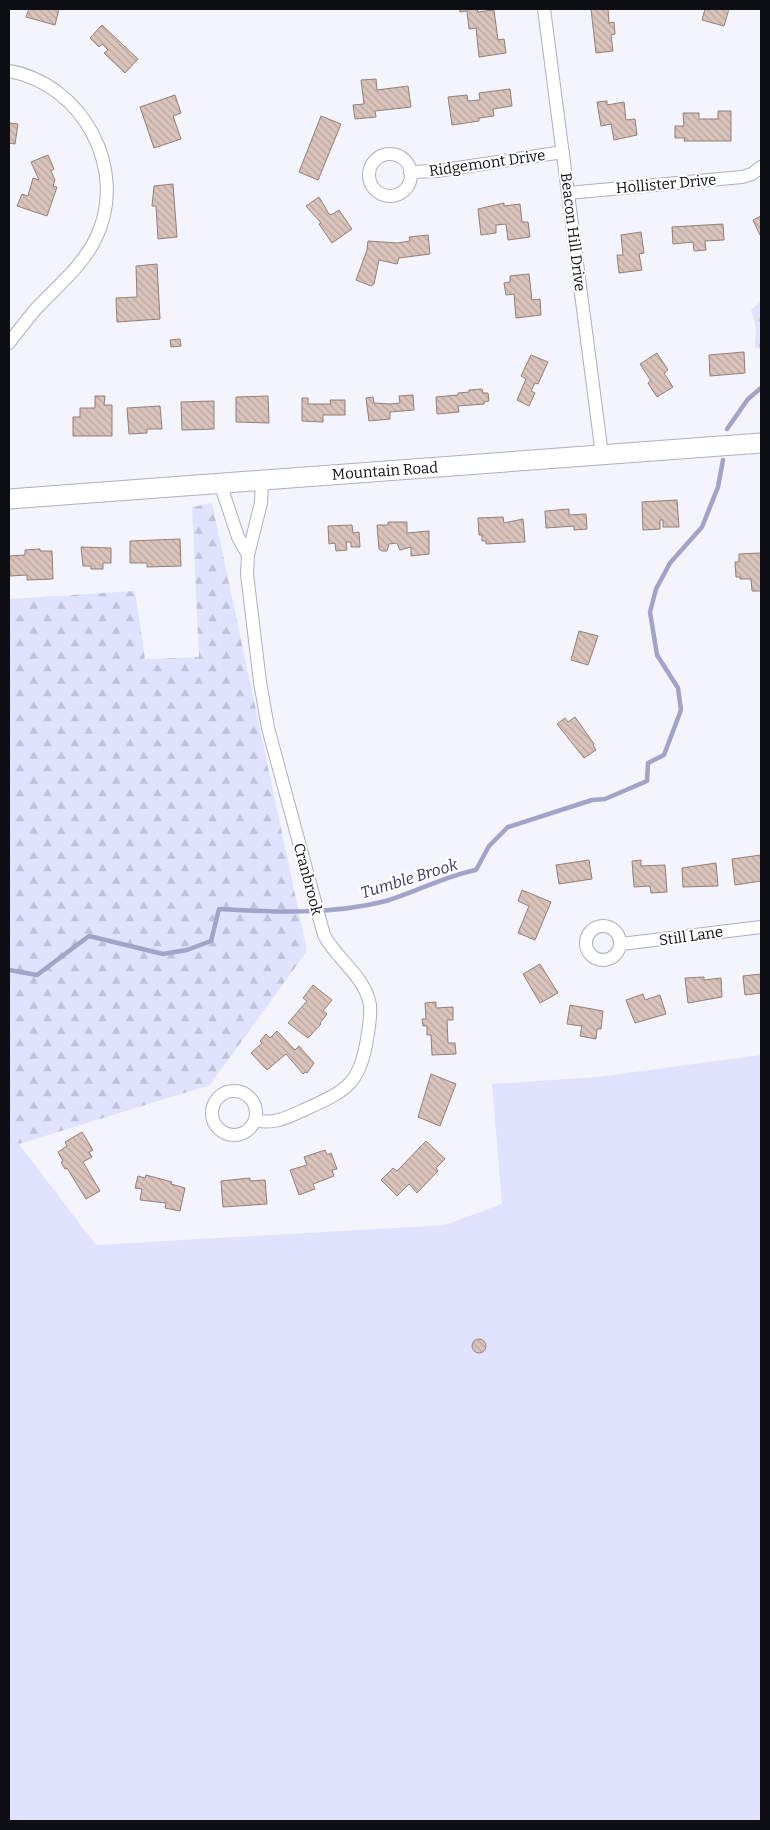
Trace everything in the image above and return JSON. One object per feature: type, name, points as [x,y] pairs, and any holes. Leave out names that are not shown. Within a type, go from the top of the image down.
[{"type":"main road","name":"Mountain Road","points":[[9,499],[761,443]]},
{"type":"street","name":"Beacon Hill Drive","points":[[544,9],[602,455]]},
{"type":"street","points":[[9,71],[40,80],[77,108],[90,128],[101,154],[107,177],[104,219],[83,260],[34,311],[9,343]]},
{"type":"street","name":"Ridgemont Drive","points":[[410,172],[437,171],[563,152]]},
{"type":"street","name":"Hollister Drive","points":[[568,193],[742,177],[752,174],[761,167]]},
{"type":"street","name":"Cranbrook","points":[[255,1120],[268,1123],[287,1118],[336,1095],[356,1077],[364,1056],[370,1018],[366,994],[354,974],[329,946],[320,924],[268,728],[260,682],[247,574],[248,555],[261,503],[262,480]]},
{"type":"street","name":"Cranbrook","points":[[220,483],[238,537],[248,555]]},
{"type":"street","name":"Still Lane","points":[[620,944],[761,927]]},
{"type":"green space","points":[[761,301],[761,350],[755,347],[756,328],[751,310]]},
{"type":"green space","points":[[212,503],[307,951],[210,1085],[19,1144],[9,1131],[9,599],[135,591],[145,659],[199,657],[192,507]]},
{"type":"green space","points":[[761,1055],[761,1821],[9,1821],[9,1131],[96,1245],[445,1225],[502,1204],[492,1084],[597,1077]]},
{"type":"building","points":[[29,9],[59,9],[55,25],[26,17]]},
{"type":"building","points":[[460,9],[477,9],[478,12],[494,10],[498,40],[504,39],[506,53],[479,57],[476,28],[469,29],[467,11],[460,12]]},
{"type":"building","points":[[591,9],[608,9],[609,23],[614,22],[615,34],[611,35],[613,51],[596,53]]},
{"type":"building","points":[[705,9],[729,9],[724,26],[702,20]]},
{"type":"building","points":[[102,25],[138,59],[125,73],[104,53],[108,50],[102,44],[99,47],[90,38]]},
{"type":"building","points":[[376,79],[377,90],[408,86],[411,107],[375,111],[376,117],[355,119],[353,105],[364,104],[361,80]]},
{"type":"building","points":[[510,89],[512,106],[493,109],[494,116],[479,118],[479,121],[452,125],[448,97],[467,95],[468,101],[480,100],[479,93]]},
{"type":"building","points":[[175,95],[181,113],[173,116],[181,139],[154,148],[140,107]]},
{"type":"building","points":[[607,101],[607,105],[624,102],[626,120],[635,119],[637,135],[614,140],[611,124],[601,126],[597,102]]},
{"type":"building","points":[[718,111],[731,111],[731,141],[684,141],[685,138],[675,138],[675,126],[684,126],[683,113],[699,113],[699,119],[718,119]]},
{"type":"building","points":[[321,116],[341,124],[318,180],[299,172]]},
{"type":"building","points":[[9,123],[18,124],[15,144],[9,143]]},
{"type":"building","points":[[48,155],[54,169],[51,171],[55,180],[53,186],[57,187],[47,216],[17,206],[22,194],[28,196],[33,178],[39,180],[31,162]]},
{"type":"building","points":[[173,184],[177,237],[158,239],[156,206],[152,206],[154,186]]},
{"type":"building","points":[[319,197],[329,214],[331,215],[339,210],[352,229],[332,243],[319,224],[321,223],[306,206]]},
{"type":"building","points":[[504,203],[504,206],[520,204],[522,222],[528,222],[530,237],[508,240],[506,224],[496,225],[496,233],[481,235],[478,209]]},
{"type":"building","points":[[761,216],[761,235],[760,235],[753,220]]},
{"type":"building","points":[[723,224],[724,240],[705,241],[706,250],[694,251],[693,242],[673,244],[672,227]]},
{"type":"building","points":[[641,232],[644,253],[639,254],[642,270],[619,273],[617,255],[623,255],[621,235]]},
{"type":"building","points":[[428,235],[430,254],[399,258],[397,264],[379,260],[374,284],[371,286],[356,280],[367,250],[368,241],[397,243],[410,241],[409,237]]},
{"type":"building","points":[[157,264],[160,319],[117,322],[116,298],[137,297],[136,266]]},
{"type":"building","points":[[529,274],[532,300],[540,299],[541,315],[516,318],[514,294],[506,295],[504,283],[510,282],[510,276]]},
{"type":"building","points":[[180,339],[181,346],[171,347],[170,340]]},
{"type":"building","points":[[744,352],[745,373],[710,376],[709,355]]},
{"type":"building","points":[[657,353],[668,370],[664,373],[673,387],[657,397],[648,383],[651,381],[640,364]]},
{"type":"building","points":[[531,355],[548,362],[538,384],[535,383],[531,391],[535,393],[529,406],[517,400],[526,379],[521,376]]},
{"type":"building","points":[[482,389],[483,393],[488,393],[489,401],[484,402],[484,404],[458,406],[459,412],[437,414],[436,397],[458,395],[458,393],[469,392],[469,390]]},
{"type":"building","points":[[413,395],[414,410],[390,412],[390,419],[369,421],[366,398],[373,397],[374,403],[390,404],[400,403],[399,396]]},
{"type":"building","points":[[95,396],[105,396],[104,405],[112,405],[112,436],[73,436],[73,417],[80,417],[80,408],[95,408]]},
{"type":"building","points":[[268,396],[269,423],[236,422],[236,397]]},
{"type":"building","points":[[302,398],[308,398],[308,404],[331,404],[330,400],[345,400],[345,415],[323,415],[323,422],[302,421]]},
{"type":"building","points":[[214,401],[214,429],[182,430],[181,402]]},
{"type":"building","points":[[160,406],[162,429],[147,429],[147,433],[129,434],[127,408]]},
{"type":"building","points":[[677,500],[679,527],[663,527],[663,520],[660,520],[660,529],[643,530],[642,502]]},
{"type":"building","points":[[569,509],[569,515],[586,514],[587,529],[574,530],[574,526],[546,528],[545,511]]},
{"type":"building","points":[[503,517],[504,523],[523,519],[525,542],[486,544],[486,541],[482,541],[482,535],[479,535],[478,518]]},
{"type":"building","points":[[388,522],[407,522],[407,533],[429,531],[429,554],[411,556],[411,547],[400,550],[397,543],[389,544],[387,551],[379,549],[377,525],[388,525]]},
{"type":"building","points":[[352,525],[353,533],[359,532],[360,547],[351,547],[351,542],[346,542],[347,550],[336,551],[335,543],[329,544],[328,526]]},
{"type":"building","points":[[180,539],[181,566],[147,567],[147,563],[130,563],[130,541]]},
{"type":"building","points":[[81,547],[111,548],[111,563],[103,563],[103,569],[91,569],[91,566],[83,566]]},
{"type":"building","points":[[40,549],[40,551],[52,551],[53,579],[27,580],[27,575],[10,576],[9,556],[25,555],[25,550]]},
{"type":"building","points":[[761,553],[761,591],[752,591],[751,579],[736,577],[735,562],[739,562],[739,554]]},
{"type":"building","points":[[579,631],[598,636],[588,665],[571,660]]},
{"type":"building","points":[[575,717],[594,744],[596,750],[584,758],[557,724],[565,718],[568,722]]},
{"type":"building","points":[[761,855],[761,881],[735,885],[732,859]]},
{"type":"building","points":[[589,860],[592,879],[559,884],[556,865]]},
{"type":"building","points":[[641,860],[641,866],[665,865],[667,892],[651,893],[650,886],[634,887],[632,861]]},
{"type":"building","points":[[716,863],[718,886],[683,887],[682,868]]},
{"type":"building","points":[[522,890],[551,902],[535,940],[518,933],[529,906],[518,901]]},
{"type":"building","points":[[540,964],[558,993],[540,1003],[523,974]]},
{"type":"building","points":[[761,974],[761,993],[745,995],[743,976]]},
{"type":"building","points":[[704,977],[704,980],[721,978],[722,997],[688,1003],[685,978]]},
{"type":"building","points":[[313,985],[332,1000],[323,1011],[327,1014],[321,1024],[308,1038],[288,1023],[307,1001],[303,998]]},
{"type":"building","points":[[643,994],[645,1000],[660,995],[666,1014],[635,1023],[626,1000]]},
{"type":"building","points":[[436,1002],[436,1008],[453,1007],[453,1020],[447,1020],[448,1043],[455,1043],[456,1054],[432,1055],[431,1035],[427,1035],[427,1026],[423,1026],[422,1019],[426,1019],[425,1003]]},
{"type":"building","points":[[570,1005],[603,1011],[601,1029],[597,1029],[596,1039],[580,1036],[582,1026],[567,1024]]},
{"type":"building","points":[[277,1031],[295,1050],[299,1046],[314,1063],[307,1073],[303,1074],[286,1054],[267,1070],[251,1053],[262,1043],[260,1041],[266,1034],[270,1038]]},
{"type":"building","points":[[431,1074],[456,1084],[440,1126],[418,1117]]},
{"type":"building","points":[[82,1132],[93,1150],[89,1152],[92,1157],[83,1162],[100,1191],[86,1199],[67,1168],[65,1169],[58,1152],[67,1146],[65,1142]]},
{"type":"building","points":[[426,1141],[445,1159],[436,1168],[438,1171],[417,1193],[409,1184],[397,1196],[381,1180],[393,1168],[397,1171]]},
{"type":"building","points":[[325,1150],[327,1155],[331,1153],[337,1169],[332,1170],[334,1176],[313,1184],[315,1189],[299,1195],[290,1170],[307,1165],[304,1157]]},
{"type":"building","points":[[146,1175],[172,1182],[171,1184],[185,1188],[180,1211],[165,1208],[166,1203],[140,1200],[142,1189],[135,1188],[138,1176],[145,1178]]},
{"type":"building","points":[[250,1178],[250,1181],[265,1180],[267,1204],[223,1207],[221,1181]]},
{"type":"building","points":[[476,1339],[482,1339],[486,1346],[482,1353],[476,1353],[472,1349],[472,1343]]},
{"type":"waterway","name":"Tumble Brook","points":[[727,429],[748,399],[761,388]]},
{"type":"waterway","name":"Tumble Brook","points":[[9,970],[37,975],[89,936],[163,954],[187,950],[211,941],[219,909],[282,911],[345,909],[386,901],[453,876],[476,870],[489,846],[508,827],[592,800],[605,799],[647,781],[648,763],[664,755],[681,710],[678,688],[657,655],[650,612],[656,589],[670,563],[702,527],[718,487],[723,460]]}]
